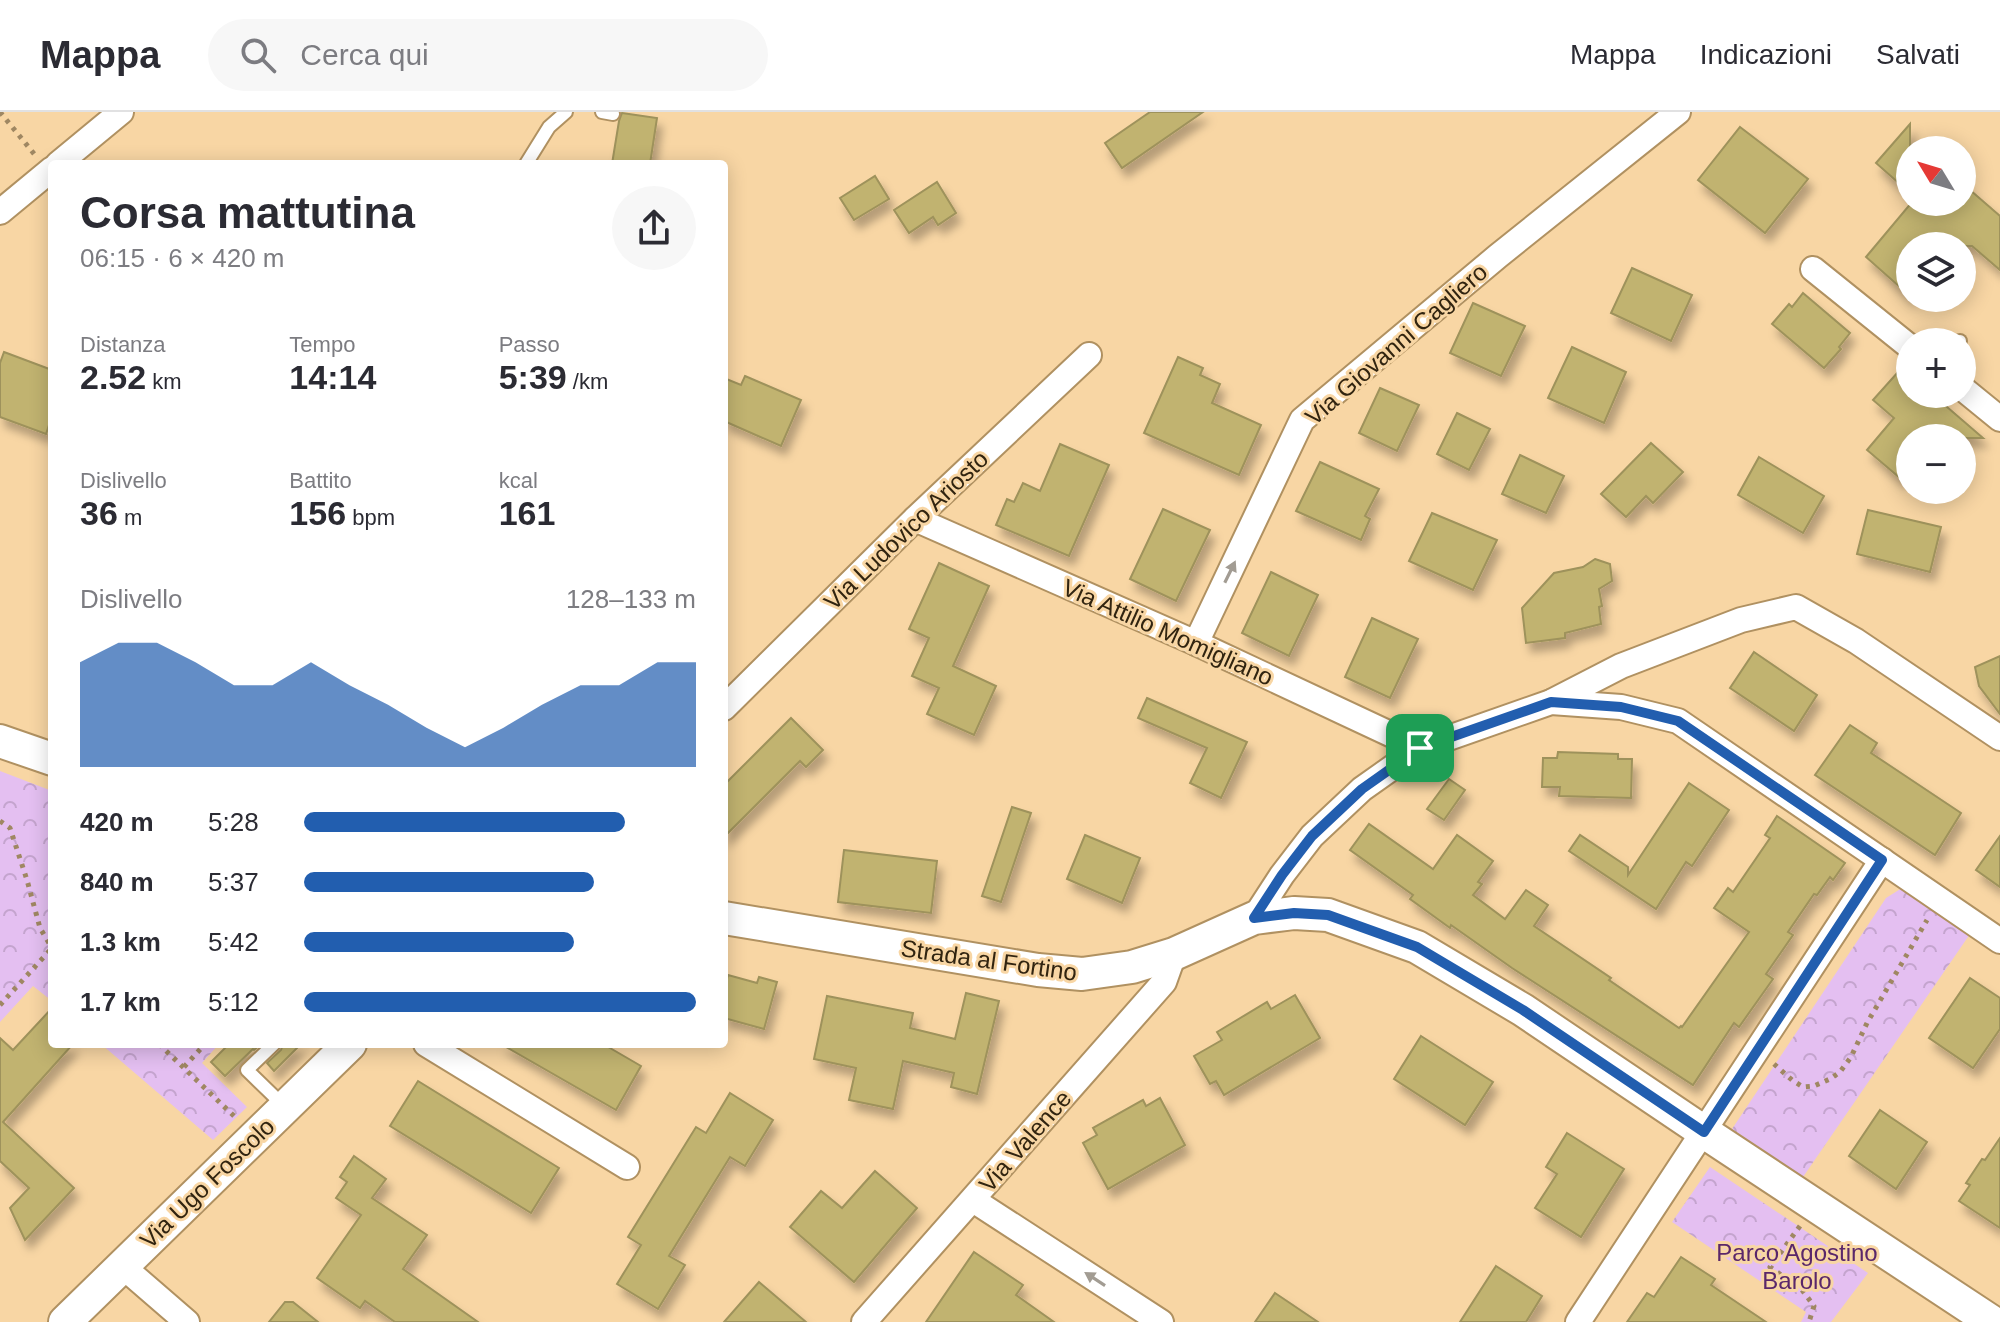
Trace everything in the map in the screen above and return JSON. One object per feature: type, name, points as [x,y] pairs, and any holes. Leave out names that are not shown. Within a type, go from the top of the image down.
[{"type":"street","points":[[63,160],[121,112]]},
{"type":"street","name":"Via Giovanni Cagliero","points":[[1196,643],[1302,420],[1498,256],[1678,112]]},
{"type":"street","points":[[0,212],[48,172]]},
{"type":"street","points":[[1813,269],[1896,336]]},
{"type":"street","name":"Via Ludovico Ariosto","points":[[728,704],[915,519],[1089,355]]},
{"type":"street","points":[[1976,399],[2000,419]]},
{"type":"street","name":"Via Attilio Momigliano","points":[[915,519],[1196,643],[1420,748]]},
{"type":"street","points":[[1254,918],[1312,836],[1362,789],[1420,748],[1551,702],[1621,666],[1741,620],[1796,607],[1856,641],[2000,738]]},
{"type":"street","points":[[1551,702],[1621,707],[1678,721],[2000,941]]},
{"type":"street","points":[[0,741],[48,758]]},
{"type":"street","points":[[1578,1322],[1882,860]]},
{"type":"street","name":"Strada al Fortino","points":[[728,919],[866,943],[1082,974],[1132,967],[1174,954],[1254,918],[1294,913],[1328,915],[1417,947],[1523,1010],[1992,1322]]},
{"type":"street","name":"Via Valence","points":[[864,1322],[1164,982],[1174,954]]},
{"type":"street","name":"Via Ugo Foscolo","points":[[65,1322],[344,1048]]},
{"type":"street","points":[[433,1048],[627,1167]]},
{"type":"street","points":[[973,1200],[1161,1322]]},
{"type":"street","points":[[121,1265],[187,1322]]},
{"type":"lane","points":[[528,160],[549,127],[566,112]]},
{"type":"lane","points":[[270,1048],[247,1070],[285,1107]]},
{"type":"path","points":[[0,112],[48,163]]},
{"type":"path","points":[[0,821],[10,828],[40,928],[48,941]]},
{"type":"path","points":[[1756,1053],[1803,1087],[1822,1083],[1840,1072],[1907,952],[1941,900]]},
{"type":"path","points":[[0,1005],[48,952]]},
{"type":"path","points":[[163,1048],[236,1117]]},
{"type":"path","points":[[184,1067],[201,1048]]},
{"type":"path","points":[[1790,1240],[1770,1267],[1802,1290],[1814,1306],[1809,1322]]},
{"type":"green space","points":[[0,771],[48,789],[48,998],[33,986],[0,1022]]},
{"type":"green space","points":[[1902,888],[1970,934],[1803,1177],[1732,1129],[1886,898]]},
{"type":"green space","points":[[106,1048],[215,1048],[202,1063],[247,1107],[213,1140]]},
{"type":"green space","name":"Parco Agostino Barolo","points":[[1710,1167],[1868,1273],[1831,1322],[1801,1322],[1806,1312],[1672,1222]]},
{"type":"building","points":[[1150,112],[1203,112],[1122,168],[1105,143]]},
{"type":"building","points":[[622,113],[657,118],[651,160],[613,160]]},
{"type":"building","points":[[1910,124],[1910,136],[1900,136]]},
{"type":"building","points":[[1740,127],[1808,179],[1765,233],[1698,180]]},
{"type":"building","points":[[1896,140],[1896,181],[1876,163]]},
{"type":"building","points":[[875,176],[889,199],[854,220],[840,198]]},
{"type":"building","points":[[937,182],[956,213],[938,225],[933,217],[909,233],[894,210]]},
{"type":"building","points":[[1976,195],[2000,216],[2000,270],[1976,249],[1976,232],[1896,232],[1896,284],[1866,257],[1900,216],[1976,216]]},
{"type":"building","points":[[1632,268],[1692,295],[1671,341],[1611,313]]},
{"type":"building","points":[[1803,293],[1850,333],[1824,368],[1772,324]]},
{"type":"building","points":[[1473,303],[1525,326],[1501,376],[1450,353]]},
{"type":"building","points":[[1572,347],[1626,372],[1604,423],[1548,398]]},
{"type":"building","points":[[4,352],[48,368],[46,434],[0,417],[0,363]]},
{"type":"building","points":[[1178,357],[1203,368],[1200,375],[1220,384],[1212,403],[1261,425],[1239,475],[1144,433]]},
{"type":"building","points":[[1896,374],[1896,408],[1948,408],[1967,424],[1896,424],[1896,475],[1867,450],[1894,418],[1873,400]]},
{"type":"building","points":[[745,376],[801,400],[781,446],[728,423],[728,380],[741,385]]},
{"type":"building","points":[[1380,388],[1419,405],[1397,451],[1359,433]]},
{"type":"building","points":[[1457,413],[1490,429],[1469,470],[1437,454]]},
{"type":"building","points":[[1651,443],[1683,472],[1653,503],[1646,496],[1626,517],[1601,494]]},
{"type":"building","points":[[1060,444],[1109,465],[1069,556],[996,525],[1007,499],[1014,502],[1023,483],[1040,491]]},
{"type":"building","points":[[1520,455],[1564,476],[1546,513],[1502,494]]},
{"type":"building","points":[[1759,457],[1824,496],[1803,533],[1738,495]]},
{"type":"building","points":[[1320,462],[1379,489],[1365,516],[1370,519],[1361,540],[1296,511]]},
{"type":"building","points":[[1163,509],[1210,530],[1176,601],[1130,579]]},
{"type":"building","points":[[1868,510],[1941,527],[1930,572],[1857,554]]},
{"type":"building","points":[[1432,513],[1497,540],[1473,590],[1409,561]]},
{"type":"building","points":[[1595,559],[1610,564],[1612,581],[1599,589],[1601,624],[1565,633],[1565,638],[1526,643],[1522,608],[1554,573],[1583,567]]},
{"type":"building","points":[[939,563],[989,586],[953,666],[996,686],[974,735],[927,714],[939,688],[912,676],[929,638],[909,629]]},
{"type":"building","points":[[1271,572],[1318,595],[1289,656],[1242,633]]},
{"type":"building","points":[[1372,618],[1418,639],[1390,698],[1345,677]]},
{"type":"building","points":[[1754,652],[1817,695],[1794,731],[1730,688]]},
{"type":"building","points":[[2000,656],[2000,714],[1979,686],[1975,667]]},
{"type":"building","points":[[1147,698],[1247,742],[1221,798],[1190,783],[1207,748],[1138,718]]},
{"type":"building","points":[[791,718],[823,750],[806,767],[800,761],[728,833],[728,781]]},
{"type":"building","points":[[1850,725],[1877,743],[1871,753],[1961,813],[1935,855],[1815,775]]},
{"type":"building","points":[[1558,752],[1618,754],[1618,759],[1632,759],[1631,798],[1559,796],[1560,787],[1542,787],[1543,758],[1557,758]]},
{"type":"building","points":[[1449,779],[1465,790],[1444,820],[1427,809]]},
{"type":"building","points":[[1689,783],[1729,810],[1692,866],[1686,862],[1656,909],[1569,851],[1580,835],[1628,867],[1628,875]]},
{"type":"building","points":[[1012,807],[1031,813],[1001,902],[982,896]]},
{"type":"building","points":[[1777,816],[1845,863],[1833,880],[1830,877],[1817,895],[1814,894],[1788,932],[1793,935],[1766,974],[1773,979],[1739,1027],[1734,1023],[1693,1085],[1451,925],[1450,928],[1410,899],[1413,895],[1350,850],[1369,824],[1433,869],[1457,835],[1493,861],[1473,895],[1505,919],[1526,890],[1548,905],[1534,926],[1679,1028],[1749,932],[1714,908],[1728,888],[1733,892],[1770,838],[1765,835]]},
{"type":"building","points":[[1085,835],[1140,858],[1122,903],[1067,879]]},
{"type":"building","points":[[2000,836],[2000,887],[1976,870]]},
{"type":"building","points":[[844,850],[937,861],[931,913],[838,902]]},
{"type":"building","points":[[728,975],[757,983],[759,977],[777,982],[764,1029],[728,1019]]},
{"type":"building","points":[[1970,978],[2000,998],[2000,1029],[1973,1068],[1929,1038]]},
{"type":"building","points":[[966,993],[999,1001],[977,1094],[951,1087],[954,1073],[903,1061],[893,1109],[849,1100],[856,1068],[814,1059],[827,996],[913,1013],[910,1028],[955,1039]]},
{"type":"building","points":[[1295,995],[1320,1038],[1224,1095],[1216,1081],[1210,1084],[1194,1056],[1222,1040],[1217,1032],[1267,1002],[1271,1009]]},
{"type":"building","points":[[48,1012],[48,1048],[69,1048],[3,1122],[74,1188],[25,1240],[10,1208],[29,1188],[0,1161],[0,1038],[13,1050]]},
{"type":"building","points":[[1421,1036],[1493,1082],[1465,1125],[1394,1079]]},
{"type":"building","points":[[225,1048],[256,1048],[225,1076],[211,1062]]},
{"type":"building","points":[[297,1048],[274,1071],[267,1063],[281,1050]]},
{"type":"building","points":[[508,1048],[610,1048],[641,1066],[616,1110]]},
{"type":"building","points":[[418,1081],[559,1168],[531,1213],[390,1126]]},
{"type":"building","points":[[730,1093],[773,1120],[745,1166],[730,1157],[669,1256],[685,1265],[658,1309],[617,1284],[641,1245],[628,1237],[696,1127],[706,1133]]},
{"type":"building","points":[[1160,1098],[1185,1145],[1108,1189],[1083,1143],[1097,1135],[1093,1128],[1143,1100],[1146,1106]]},
{"type":"building","points":[[1880,1110],[1927,1142],[1896,1189],[1849,1156]]},
{"type":"building","points":[[1567,1133],[1624,1169],[1581,1237],[1535,1208],[1557,1174],[1546,1167]]},
{"type":"building","points":[[2000,1138],[2000,1228],[1959,1201],[1970,1185],[1966,1183]]},
{"type":"building","points":[[354,1156],[386,1179],[372,1198],[427,1235],[403,1269],[478,1322],[395,1322],[365,1301],[360,1308],[317,1278],[361,1215],[336,1198],[347,1182],[340,1177]]},
{"type":"building","points":[[875,1171],[917,1208],[854,1282],[790,1227],[821,1191],[842,1208]]},
{"type":"building","points":[[974,1252],[1023,1285],[1016,1295],[1054,1322],[926,1322]]},
{"type":"building","points":[[1681,1257],[1715,1279],[1711,1285],[1766,1322],[1627,1322],[1647,1293],[1654,1297]]},
{"type":"building","points":[[1496,1266],[1542,1296],[1526,1322],[1460,1322]]},
{"type":"building","points":[[759,1282],[806,1322],[724,1322]]},
{"type":"building","points":[[1275,1293],[1318,1322],[1255,1322]]},
{"type":"building","points":[[285,1302],[293,1302],[318,1322],[269,1322]]},
{"type":"route","points":[[1551,702],[1621,707],[1678,721],[1882,860],[1704,1132],[1523,1010],[1417,947],[1328,915],[1294,913],[1254,918],[1312,836],[1362,789],[1420,748],[1551,702]]}]
